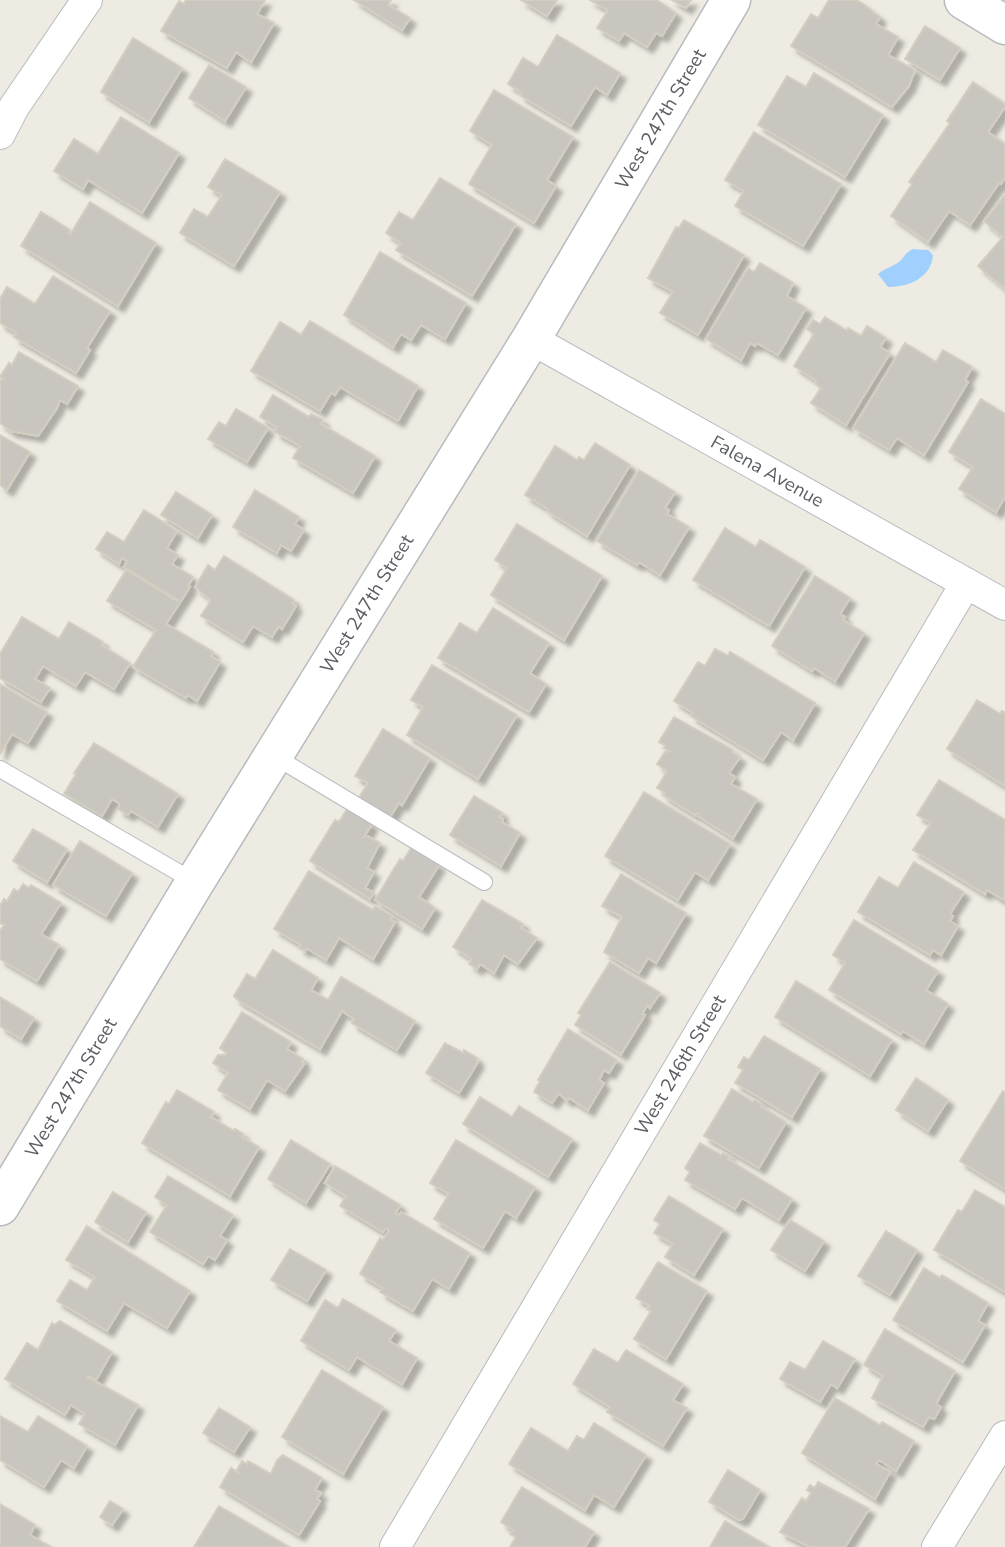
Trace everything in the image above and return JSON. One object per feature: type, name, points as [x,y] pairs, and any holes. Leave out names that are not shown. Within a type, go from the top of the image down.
[{"type":"street","points":[[0,134],[14,107],[87,0]]},
{"type":"street","name":"West 247th Street","points":[[0,1206],[195,882],[531,339],[731,0]]},
{"type":"street","points":[[964,0],[1005,25]]},
{"type":"street","name":"Falena Avenue","points":[[531,339],[1005,605]]},
{"type":"street","name":"West 246th Street","points":[[395,1547],[965,583]]},
{"type":"street","points":[[937,1547],[1005,1436]]},
{"type":"lane","points":[[274,756],[484,882]]},
{"type":"lane","points":[[0,769],[195,882]]},
{"type":"water","points":[[913,249],[928,250],[933,255],[928,270],[911,283],[888,287],[878,274]]},
{"type":"building","points":[[186,0],[265,0],[257,14],[274,23],[251,62],[236,52],[227,68],[161,31],[179,1],[184,4]]},
{"type":"building","points":[[354,0],[391,0],[388,5],[410,18],[402,30]]},
{"type":"building","points":[[521,0],[557,0],[547,16]]},
{"type":"building","points":[[590,0],[657,0],[676,13],[662,36],[656,33],[647,47],[624,33],[619,41],[597,28],[608,10]]},
{"type":"building","points":[[672,0],[691,0],[686,8]]},
{"type":"building","points":[[829,0],[856,0],[862,3],[880,17],[876,24],[898,37],[888,55],[915,70],[909,86],[892,107],[791,46],[811,14],[818,18]]},
{"type":"building","points":[[925,26],[960,48],[940,80],[905,59]]},
{"type":"building","points":[[557,35],[620,73],[607,95],[595,87],[571,126],[520,95],[521,92],[508,84],[523,58],[538,67]]},
{"type":"building","points":[[133,38],[182,68],[149,122],[101,92]]},
{"type":"building","points":[[209,65],[246,87],[225,121],[189,98]]},
{"type":"building","points":[[814,73],[883,115],[845,177],[758,125],[787,76],[806,87]]},
{"type":"building","points":[[973,82],[1005,104],[988,132],[1005,144],[1005,178],[970,225],[949,211],[928,242],[891,216],[912,184],[909,182],[950,123],[947,121]]},
{"type":"building","points":[[494,90],[573,137],[547,180],[556,186],[534,223],[469,184],[492,145],[470,131]]},
{"type":"building","points":[[121,117],[179,153],[142,213],[88,180],[83,189],[54,171],[74,139],[98,154]]},
{"type":"building","points":[[754,132],[841,184],[803,246],[735,206],[744,191],[725,180]]},
{"type":"building","points":[[225,159],[280,192],[234,266],[180,233],[194,209],[208,217],[222,195],[208,187]]},
{"type":"building","points":[[440,178],[516,224],[472,296],[396,250],[401,243],[386,233],[399,212],[413,220]]},
{"type":"building","points":[[1005,195],[1005,289],[978,266],[1003,237],[984,221]]},
{"type":"building","points":[[90,202],[156,243],[118,306],[21,246],[41,212],[70,230],[70,235]]},
{"type":"building","points":[[684,220],[744,255],[698,335],[660,313],[673,292],[648,278],[676,227],[679,228]]},
{"type":"building","points":[[380,252],[466,303],[445,339],[421,325],[411,340],[401,334],[393,347],[344,315]]},
{"type":"building","points":[[760,263],[793,283],[787,296],[806,308],[778,355],[757,343],[755,346],[750,343],[741,360],[706,339],[748,268],[754,272]]},
{"type":"building","points":[[53,276],[110,311],[87,348],[90,350],[76,373],[14,337],[17,333],[0,323],[0,299],[7,287],[35,304]]},
{"type":"building","points":[[825,317],[847,331],[848,328],[861,336],[867,326],[886,338],[880,347],[890,353],[846,425],[811,403],[821,388],[815,384],[817,381],[794,366],[814,334],[807,329],[813,320],[820,324]]},
{"type":"building","points":[[310,321],[418,386],[398,421],[340,387],[335,395],[331,393],[320,411],[251,371],[280,322],[301,335]]},
{"type":"building","points":[[905,343],[936,362],[943,350],[972,367],[965,380],[968,382],[924,455],[897,438],[889,450],[853,428]]},
{"type":"building","points":[[19,352],[78,386],[67,404],[60,400],[38,436],[11,431],[0,423],[0,380],[3,379],[0,377],[9,363],[12,365]]},
{"type":"building","points":[[273,395],[309,417],[311,414],[323,420],[321,424],[375,456],[353,493],[293,458],[300,446],[275,432],[277,427],[260,417]]},
{"type":"building","points":[[981,399],[1005,414],[1005,497],[996,512],[959,489],[973,467],[949,452]]},
{"type":"building","points":[[236,409],[268,428],[247,462],[208,439],[219,422],[226,426]]},
{"type":"building","points":[[0,435],[30,452],[7,490],[0,485]]},
{"type":"building","points":[[595,443],[630,465],[587,536],[525,495],[555,446],[577,460],[579,457],[584,460]]},
{"type":"building","points":[[639,470],[675,492],[665,508],[669,510],[667,514],[689,527],[660,575],[639,562],[637,565],[597,541]]},
{"type":"building","points":[[255,490],[299,517],[295,524],[304,530],[291,551],[281,545],[277,553],[233,527]]},
{"type":"building","points":[[176,492],[212,515],[198,538],[161,515]]},
{"type":"building","points":[[144,510],[177,531],[167,548],[178,555],[172,564],[193,577],[188,586],[190,587],[166,624],[213,652],[211,656],[220,662],[197,701],[188,695],[186,698],[133,667],[156,630],[107,601],[126,570],[178,600],[124,567],[127,561],[122,558],[119,564],[96,549],[107,532],[124,542]]},
{"type":"building","points":[[517,524],[602,576],[564,640],[491,595],[507,568],[495,560]]},
{"type":"building","points":[[725,528],[756,547],[760,540],[805,567],[769,626],[693,580]]},
{"type":"building","points":[[224,556],[294,600],[292,603],[296,606],[282,629],[279,626],[272,637],[253,626],[243,642],[201,616],[211,600],[195,587],[208,565],[215,570]]},
{"type":"building","points":[[815,576],[850,598],[840,614],[845,617],[843,620],[864,633],[835,681],[814,668],[812,671],[772,646]]},
{"type":"building","points":[[493,608],[549,643],[530,673],[546,684],[529,712],[438,658],[460,623],[477,633]]},
{"type":"building","points":[[22,617],[59,639],[69,622],[103,642],[101,645],[130,663],[114,689],[85,672],[76,686],[43,666],[35,679],[50,688],[41,702],[0,678],[0,654]]},
{"type":"building","points":[[715,649],[728,656],[730,652],[815,703],[793,740],[781,732],[763,760],[691,716],[693,713],[674,701],[698,662],[705,666]]},
{"type":"building","points":[[432,665],[517,715],[478,779],[407,735],[423,707],[411,700]]},
{"type":"building","points":[[0,684],[47,712],[28,743],[12,734],[0,754]]},
{"type":"building","points":[[977,700],[1000,714],[1002,711],[1005,713],[1005,786],[947,749]]},
{"type":"building","points":[[674,717],[733,750],[732,752],[740,757],[729,773],[735,777],[731,784],[757,799],[733,838],[698,816],[699,814],[695,815],[663,795],[665,793],[657,788],[667,771],[657,764],[665,752],[669,751],[659,742]]},
{"type":"building","points":[[383,729],[430,758],[402,805],[399,803],[390,817],[359,798],[368,783],[355,776]]},
{"type":"building","points":[[94,743],[178,794],[158,827],[131,811],[128,815],[118,809],[120,804],[112,799],[102,816],[64,794]]},
{"type":"building","points":[[939,780],[1005,820],[1004,900],[987,890],[985,894],[913,850],[931,823],[917,815]]},
{"type":"building","points":[[644,792],[730,844],[708,880],[695,872],[678,900],[605,856]]},
{"type":"building","points":[[474,796],[502,813],[502,822],[520,833],[501,866],[450,835]]},
{"type":"building","points":[[347,809],[372,824],[364,837],[380,843],[367,868],[374,872],[365,888],[374,893],[370,899],[310,861],[335,820],[339,822]]},
{"type":"building","points":[[33,829],[67,849],[47,882],[13,861]]},
{"type":"building","points":[[80,841],[132,873],[106,916],[53,885]]},
{"type":"building","points":[[411,848],[439,865],[419,897],[435,908],[422,929],[375,900],[400,859],[403,861]]},
{"type":"building","points":[[914,862],[964,892],[950,914],[953,916],[950,921],[958,926],[941,955],[933,950],[930,955],[858,912],[879,877],[898,888]]},
{"type":"building","points":[[309,871],[373,910],[375,906],[392,916],[390,920],[395,922],[373,959],[339,938],[326,960],[306,948],[305,951],[299,948],[301,945],[274,929]]},
{"type":"building","points":[[621,874],[686,913],[656,963],[648,958],[639,973],[604,952],[622,917],[602,906]]},
{"type":"building","points":[[23,884],[29,888],[31,885],[61,903],[41,934],[59,945],[37,981],[0,959],[0,931],[4,925],[0,923],[0,906],[4,899],[7,901],[14,889],[18,892]]},
{"type":"building","points":[[482,900],[523,924],[521,928],[537,938],[518,964],[504,955],[494,973],[480,964],[477,969],[469,964],[472,959],[453,947]]},
{"type":"building","points":[[854,920],[938,971],[926,990],[948,1004],[924,1044],[903,1031],[901,1034],[829,990],[845,963],[833,955]]},
{"type":"building","points":[[273,950],[318,978],[311,990],[328,1000],[341,977],[415,1021],[397,1050],[352,1023],[354,1019],[342,1011],[320,1049],[239,1001],[234,996],[247,974],[255,979]]},
{"type":"building","points":[[610,962],[660,993],[650,1008],[647,1005],[642,1014],[645,1015],[621,1054],[575,1025],[581,1015],[578,1013]]},
{"type":"building","points":[[796,981],[892,1040],[870,1076],[775,1017]]},
{"type":"building","points":[[0,997],[34,1018],[21,1039],[0,1026]]},
{"type":"building","points":[[242,1012],[291,1042],[287,1049],[303,1059],[304,1064],[285,1091],[267,1080],[250,1109],[218,1090],[228,1073],[213,1063],[218,1055],[227,1053],[220,1048]]},
{"type":"building","points":[[568,1029],[617,1060],[609,1073],[604,1070],[599,1080],[604,1083],[588,1110],[569,1098],[567,1101],[559,1093],[552,1103],[534,1092],[540,1081],[538,1080]]},
{"type":"building","points":[[764,1036],[820,1069],[792,1117],[735,1083],[743,1070],[738,1067],[744,1057],[749,1060]]},
{"type":"building","points":[[445,1043],[477,1058],[478,1062],[459,1093],[426,1073]]},
{"type":"building","points":[[916,1078],[948,1100],[928,1131],[896,1110]]},
{"type":"building","points":[[732,1089],[753,1102],[755,1100],[786,1122],[759,1168],[704,1136]]},
{"type":"building","points":[[177,1090],[214,1112],[211,1117],[243,1134],[242,1137],[259,1147],[230,1196],[142,1143],[166,1102],[169,1104]]},
{"type":"building","points":[[1003,1091],[1005,1093],[1005,1189],[960,1161]]},
{"type":"building","points":[[480,1097],[512,1117],[519,1106],[572,1139],[548,1177],[463,1124]]},
{"type":"building","points":[[291,1140],[330,1164],[306,1203],[268,1179]]},
{"type":"building","points":[[456,1140],[535,1187],[516,1218],[505,1211],[483,1248],[434,1219],[449,1194],[430,1183]]},
{"type":"building","points":[[700,1143],[721,1155],[723,1153],[729,1156],[728,1159],[792,1199],[779,1220],[742,1198],[735,1209],[685,1180],[690,1172],[685,1168]]},
{"type":"building","points":[[335,1166],[400,1205],[396,1213],[399,1215],[401,1212],[470,1253],[449,1289],[432,1279],[413,1311],[380,1292],[383,1288],[360,1274],[380,1238],[383,1240],[389,1230],[386,1228],[383,1232],[340,1206],[346,1196],[325,1183]]},
{"type":"building","points":[[168,1176],[233,1215],[220,1236],[227,1240],[215,1260],[208,1256],[203,1264],[150,1232],[167,1205],[155,1197]]},
{"type":"building","points":[[975,1190],[1005,1207],[1005,1292],[934,1250],[958,1210],[962,1212]]},
{"type":"building","points":[[113,1192],[146,1212],[128,1242],[95,1222]]},
{"type":"building","points":[[669,1196],[723,1229],[694,1275],[665,1257],[673,1244],[654,1233],[660,1224],[654,1220]]},
{"type":"building","points":[[790,1220],[824,1241],[805,1271],[771,1250]]},
{"type":"building","points":[[87,1226],[190,1291],[167,1328],[124,1303],[107,1331],[57,1301],[70,1280],[87,1290],[95,1277],[66,1260]]},
{"type":"building","points":[[886,1231],[917,1250],[890,1295],[858,1276]]},
{"type":"building","points":[[290,1249],[326,1270],[307,1301],[271,1280]]},
{"type":"building","points":[[658,1262],[707,1291],[666,1359],[634,1339],[651,1311],[647,1309],[650,1306],[636,1298]]},
{"type":"building","points":[[924,1268],[940,1278],[942,1275],[988,1303],[978,1321],[985,1325],[963,1362],[893,1320]]},
{"type":"building","points":[[343,1299],[396,1330],[389,1341],[417,1358],[402,1384],[357,1357],[349,1370],[301,1341],[325,1300],[338,1308]]},
{"type":"building","points":[[60,1321],[112,1352],[96,1380],[87,1377],[138,1405],[115,1445],[79,1424],[85,1414],[71,1405],[65,1415],[5,1379],[27,1343],[38,1350],[52,1323],[54,1325]]},
{"type":"building","points":[[885,1329],[955,1371],[936,1404],[941,1407],[934,1419],[929,1417],[923,1427],[872,1398],[883,1376],[864,1365]]},
{"type":"building","points":[[823,1341],[855,1359],[837,1388],[831,1384],[820,1402],[780,1379],[790,1362],[805,1370]]},
{"type":"building","points":[[594,1349],[618,1363],[626,1350],[683,1384],[673,1400],[687,1408],[663,1446],[607,1412],[610,1407],[573,1384]]},
{"type":"building","points":[[322,1370],[383,1407],[343,1474],[282,1437]]},
{"type":"building","points":[[835,1398],[880,1425],[882,1422],[914,1441],[896,1471],[879,1460],[876,1464],[890,1472],[875,1499],[802,1453]]},
{"type":"building","points":[[219,1408],[250,1427],[234,1452],[203,1433]]},
{"type":"building","points":[[0,1416],[28,1432],[38,1416],[87,1446],[74,1468],[61,1460],[44,1487],[0,1460]]},
{"type":"building","points":[[594,1423],[646,1455],[614,1507],[594,1495],[585,1510],[509,1464],[531,1428],[568,1451],[577,1436],[584,1440]]},
{"type":"building","points":[[283,1455],[322,1478],[315,1490],[321,1493],[317,1499],[320,1501],[299,1535],[220,1487],[231,1468],[240,1474],[237,1470],[242,1461],[247,1464],[248,1461],[271,1474],[277,1460]]},
{"type":"building","points":[[728,1470],[760,1490],[743,1519],[739,1520],[709,1502]]},
{"type":"building","points":[[818,1482],[869,1509],[845,1547],[810,1547],[780,1532],[802,1498],[806,1501],[811,1493],[807,1490],[810,1485],[815,1488]]},
{"type":"building","points":[[522,1487],[594,1532],[585,1547],[510,1547],[516,1537],[510,1534],[513,1530],[501,1522]]},
{"type":"building","points":[[110,1501],[123,1509],[112,1525],[100,1517]]},
{"type":"building","points":[[0,1504],[35,1525],[30,1535],[51,1547],[0,1547]]},
{"type":"building","points":[[219,1506],[289,1547],[194,1547]]},
{"type":"building","points":[[725,1521],[769,1547],[710,1547]]}]
